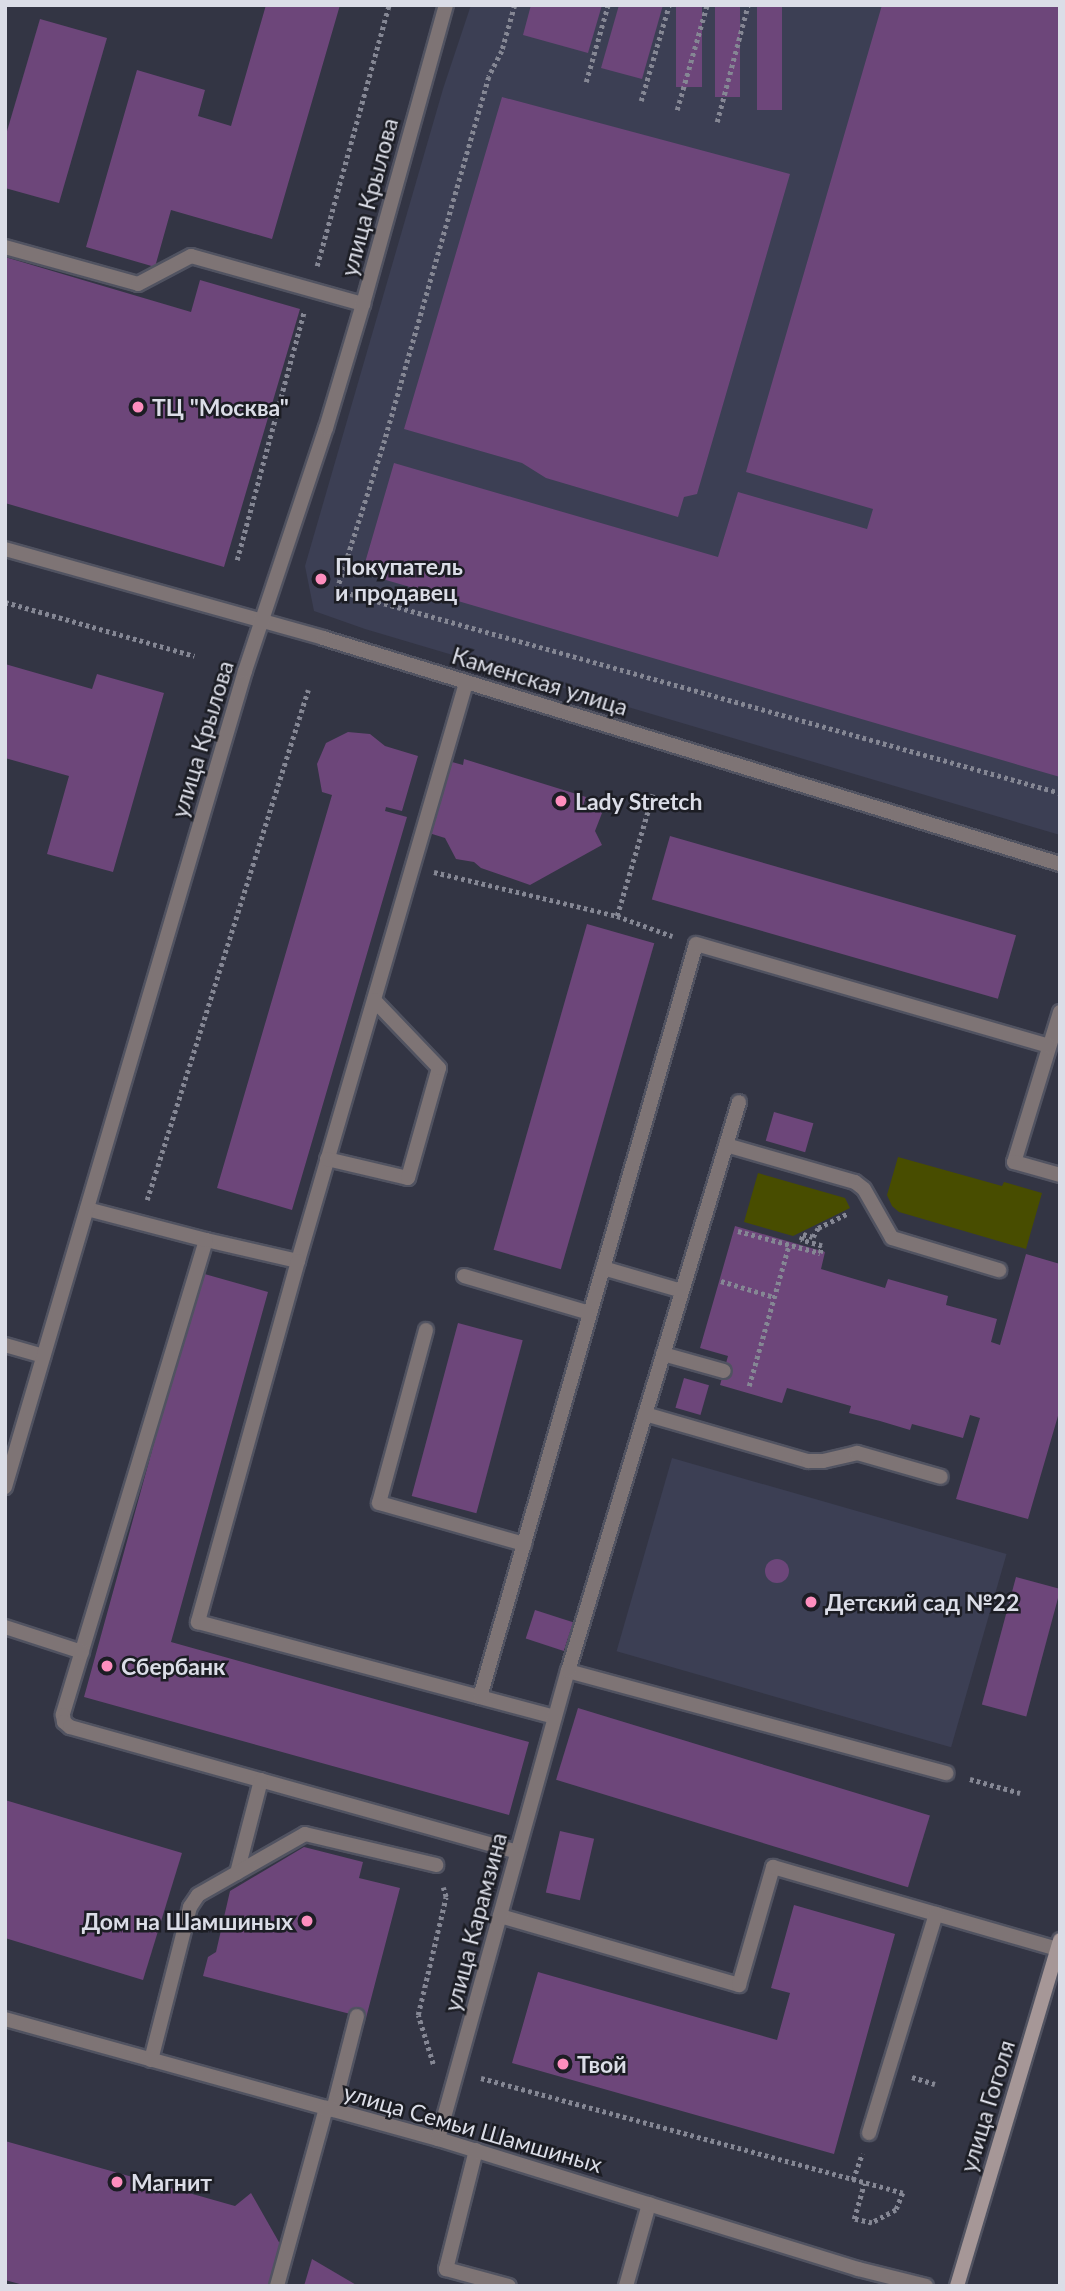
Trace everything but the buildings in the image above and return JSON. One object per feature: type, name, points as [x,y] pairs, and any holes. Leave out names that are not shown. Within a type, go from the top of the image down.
[{"type":"main road","name":"улица Гоголя","points":[[957,2286],[1058,1944]]},
{"type":"street","name":"улица Крылова","points":[[5,1487],[261,623],[363,304],[446,5]]},
{"type":"street","points":[[5,247],[138,284],[191,256],[363,304]]},
{"type":"street","name":"Каменская улица","points":[[5,549],[261,623],[323,638],[1060,864]]},
{"type":"street","points":[[466,682],[327,1159],[198,1622],[555,1717]]},
{"type":"street","points":[[480,1697],[696,944],[1049,1046]]},
{"type":"street","points":[[327,1159],[408,1178],[439,1068],[374,1000]]},
{"type":"street","points":[[1060,1012],[1014,1162],[1060,1175]]},
{"type":"street","name":"улица Карамзина","points":[[438,2139],[568,1671],[739,1102]]},
{"type":"street","points":[[726,1145],[855,1182],[872,1202],[889,1234],[898,1241],[999,1270]]},
{"type":"street","points":[[87,1209],[140,1225],[298,1261]]},
{"type":"street","points":[[206,1240],[63,1715],[64,1723],[70,1727],[517,1852]]},
{"type":"street","points":[[603,1268],[682,1291]]},
{"type":"street","points":[[464,1276],[590,1313]]},
{"type":"street","points":[[426,1330],[379,1503],[523,1544]]},
{"type":"street","points":[[5,1345],[43,1356]]},
{"type":"street","points":[[663,1354],[724,1371]]},
{"type":"street","points":[[645,1413],[817,1462],[857,1453],[941,1476]]},
{"type":"street","points":[[5,1628],[82,1652]]},
{"type":"street","points":[[568,1671],[947,1773]]},
{"type":"street","points":[[237,1873],[261,1780]]},
{"type":"street","points":[[151,2060],[190,1907],[198,1895],[305,1834],[436,1865]]},
{"type":"street","points":[[500,1916],[739,1985],[773,1867],[936,1914],[1058,1944]]},
{"type":"street","points":[[869,2133],[936,1914]]},
{"type":"street","points":[[277,2286],[357,2016]]},
{"type":"street","name":"улица Семьи Шамшиных","points":[[5,2019],[476,2150],[858,2269],[926,2286]]},
{"type":"street","points":[[476,2150],[446,2269],[509,2286]]},
{"type":"street","points":[[625,2286],[649,2204]]},
{"type":"path","points":[[515,5],[502,51],[489,78],[385,440],[337,590],[1060,793]]},
{"type":"path","points":[[586,82],[608,5]]},
{"type":"path","points":[[641,102],[669,5]]},
{"type":"path","points":[[677,110],[707,5]]},
{"type":"path","points":[[716,122],[748,5]]},
{"type":"path","points":[[5,602],[194,656]]},
{"type":"path","points":[[140,1225],[307,690]]},
{"type":"path","points":[[617,916],[653,794]]},
{"type":"path","points":[[412,867],[617,916],[696,944]]},
{"type":"path","points":[[737,1231],[820,1254],[822,1246],[801,1240],[803,1234],[813,1237],[818,1228],[872,1202]]},
{"type":"path","points":[[749,1386],[789,1245]]},
{"type":"path","points":[[721,1281],[774,1297]]},
{"type":"path","points":[[947,1773],[1020,1793]]},
{"type":"path","points":[[434,2069],[418,2015],[446,1897],[436,1865]]},
{"type":"path","points":[[457,2071],[903,2193],[896,2210],[872,2222],[854,2219],[864,2183]]},
{"type":"shaded area","points":[[471,5],[1060,5],[1060,835],[365,629],[314,611],[305,566],[443,89]]},
{"type":"shaded area","points":[[898,1157],[1002,1186],[1004,1182],[1042,1193],[1026,1249],[899,1212],[892,1206],[887,1195]]},
{"type":"shaded area","points":[[758,1173],[845,1198],[850,1208],[793,1236],[744,1222]]},
{"type":"shaded area","name":"Детский сад №22","points":[[672,1458],[1007,1554],[951,1747],[617,1651]]},
{"type":"place","name":"ТЦ \"Москва\"","points":[[138,407]]},
{"type":"place","name":"Покупатель и продавец","points":[[321,579]]},
{"type":"place","name":"Lady Stretch","points":[[561,801]]},
{"type":"place","name":"Детский сад №22","points":[[811,1602]]},
{"type":"place","name":"Сбербанк","points":[[107,1666]]},
{"type":"place","name":"Дом на Шамшиных","points":[[307,1921]]},
{"type":"place","name":"Твой","points":[[563,2064]]},
{"type":"place","name":"Магнит","points":[[117,2182]]}]
